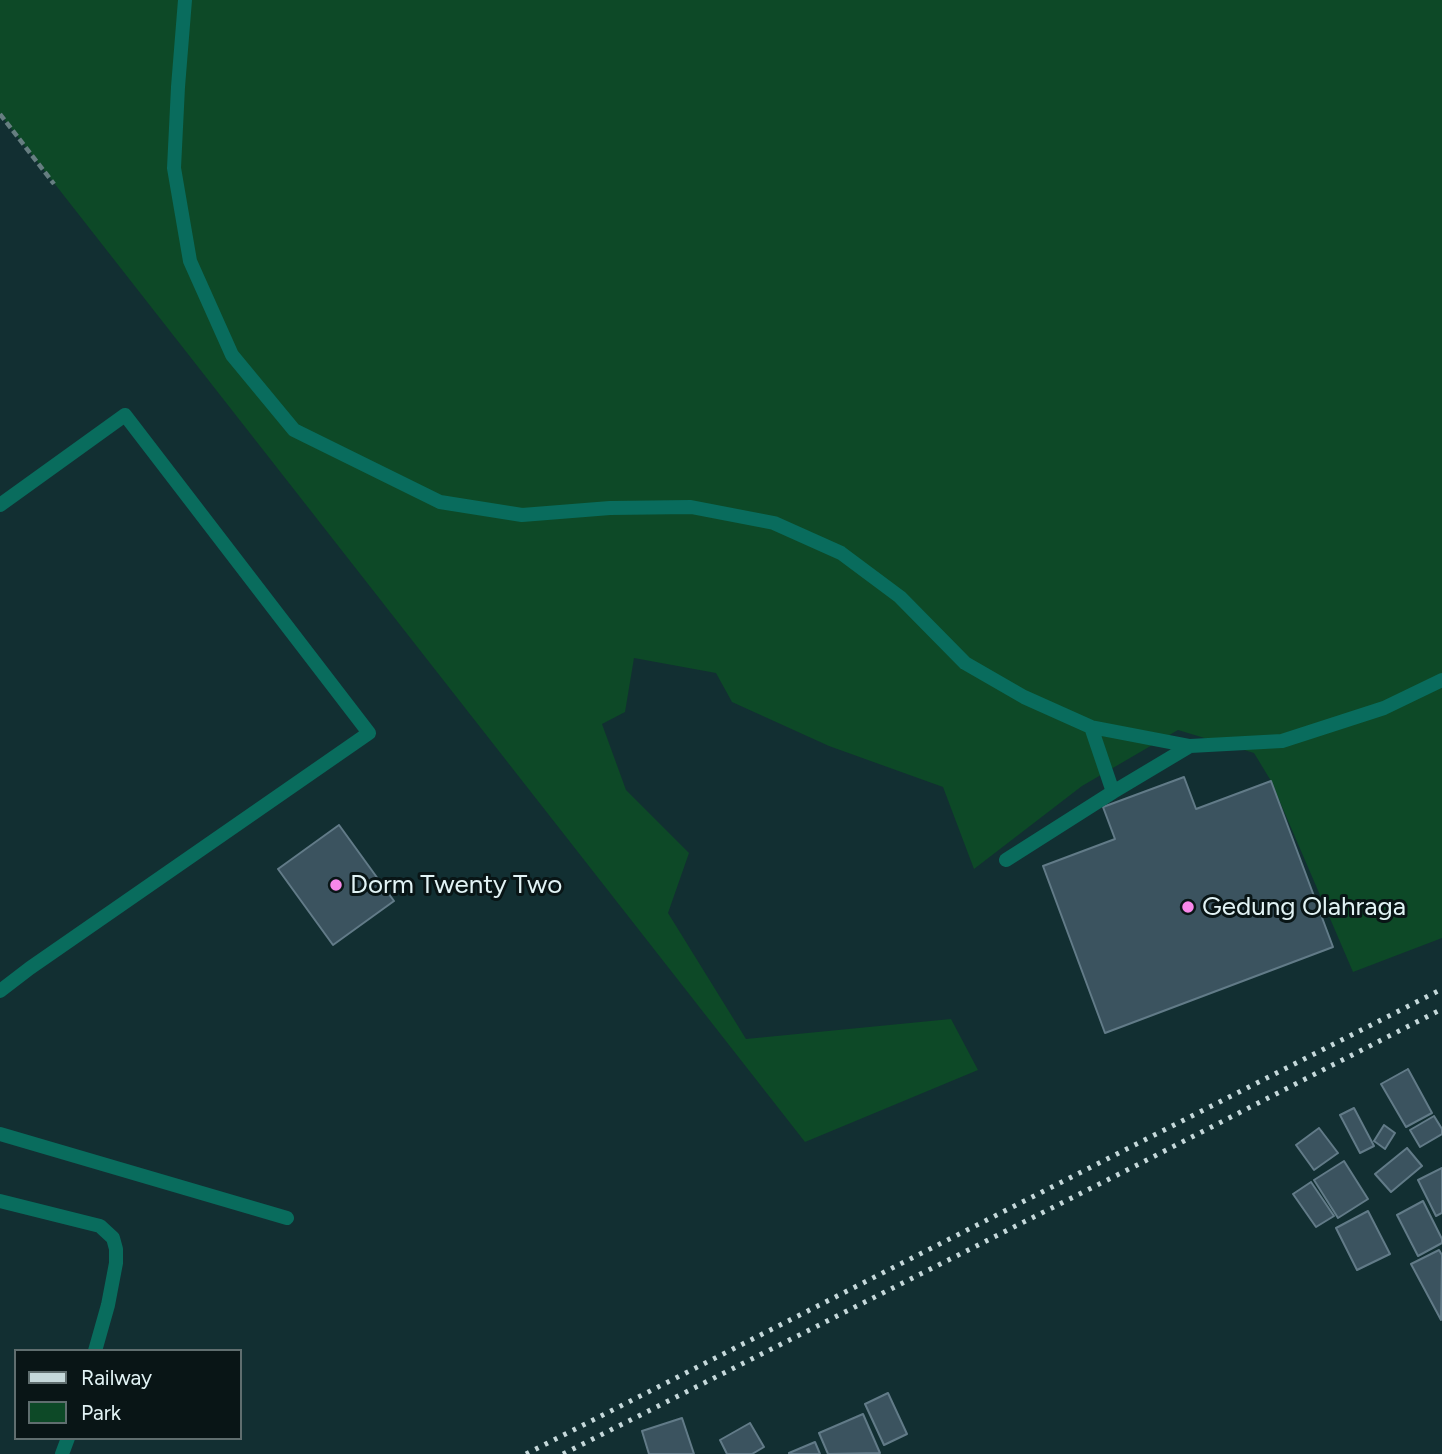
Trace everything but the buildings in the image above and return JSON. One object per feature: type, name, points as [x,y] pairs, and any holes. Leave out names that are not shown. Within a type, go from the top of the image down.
[{"type":"lane","points":[[185,0],[174,168],[190,261],[232,355],[294,430],[440,502],[522,515],[610,508],[691,507],[774,523],[841,553],[900,597],[965,663],[1024,697],[1091,727],[1189,746],[1282,741],[1384,708],[1442,680]]},
{"type":"lane","points":[[0,505],[125,415],[369,733],[0,991]]},
{"type":"lane","points":[[1091,727],[1113,792]]},
{"type":"lane","points":[[1006,860],[1189,746]]},
{"type":"lane","points":[[1,1137],[287,1218]]},
{"type":"lane","points":[[0,1202],[100,1226],[113,1238],[116,1263],[96,1349]]},
{"type":"path","points":[[0,114],[54,184]]},
{"type":"green space","points":[[0,0],[1442,0],[1442,938],[1353,972],[1271,781],[1254,753],[1178,730],[1082,786],[974,869],[943,787],[829,746],[732,702],[716,673],[634,658],[625,712],[602,724],[626,790],[689,853],[668,913],[746,1039],[951,1019],[978,1070],[805,1142],[0,114]]},
{"type":"railway","points":[[526,1454],[1442,989]]},
{"type":"railway","points":[[563,1454],[1442,1009]]},
{"type":"place","name":"Dorm Twenty Two","points":[[336,885]]},
{"type":"place","name":"Gedung Olahraga","points":[[1188,907]]}]
